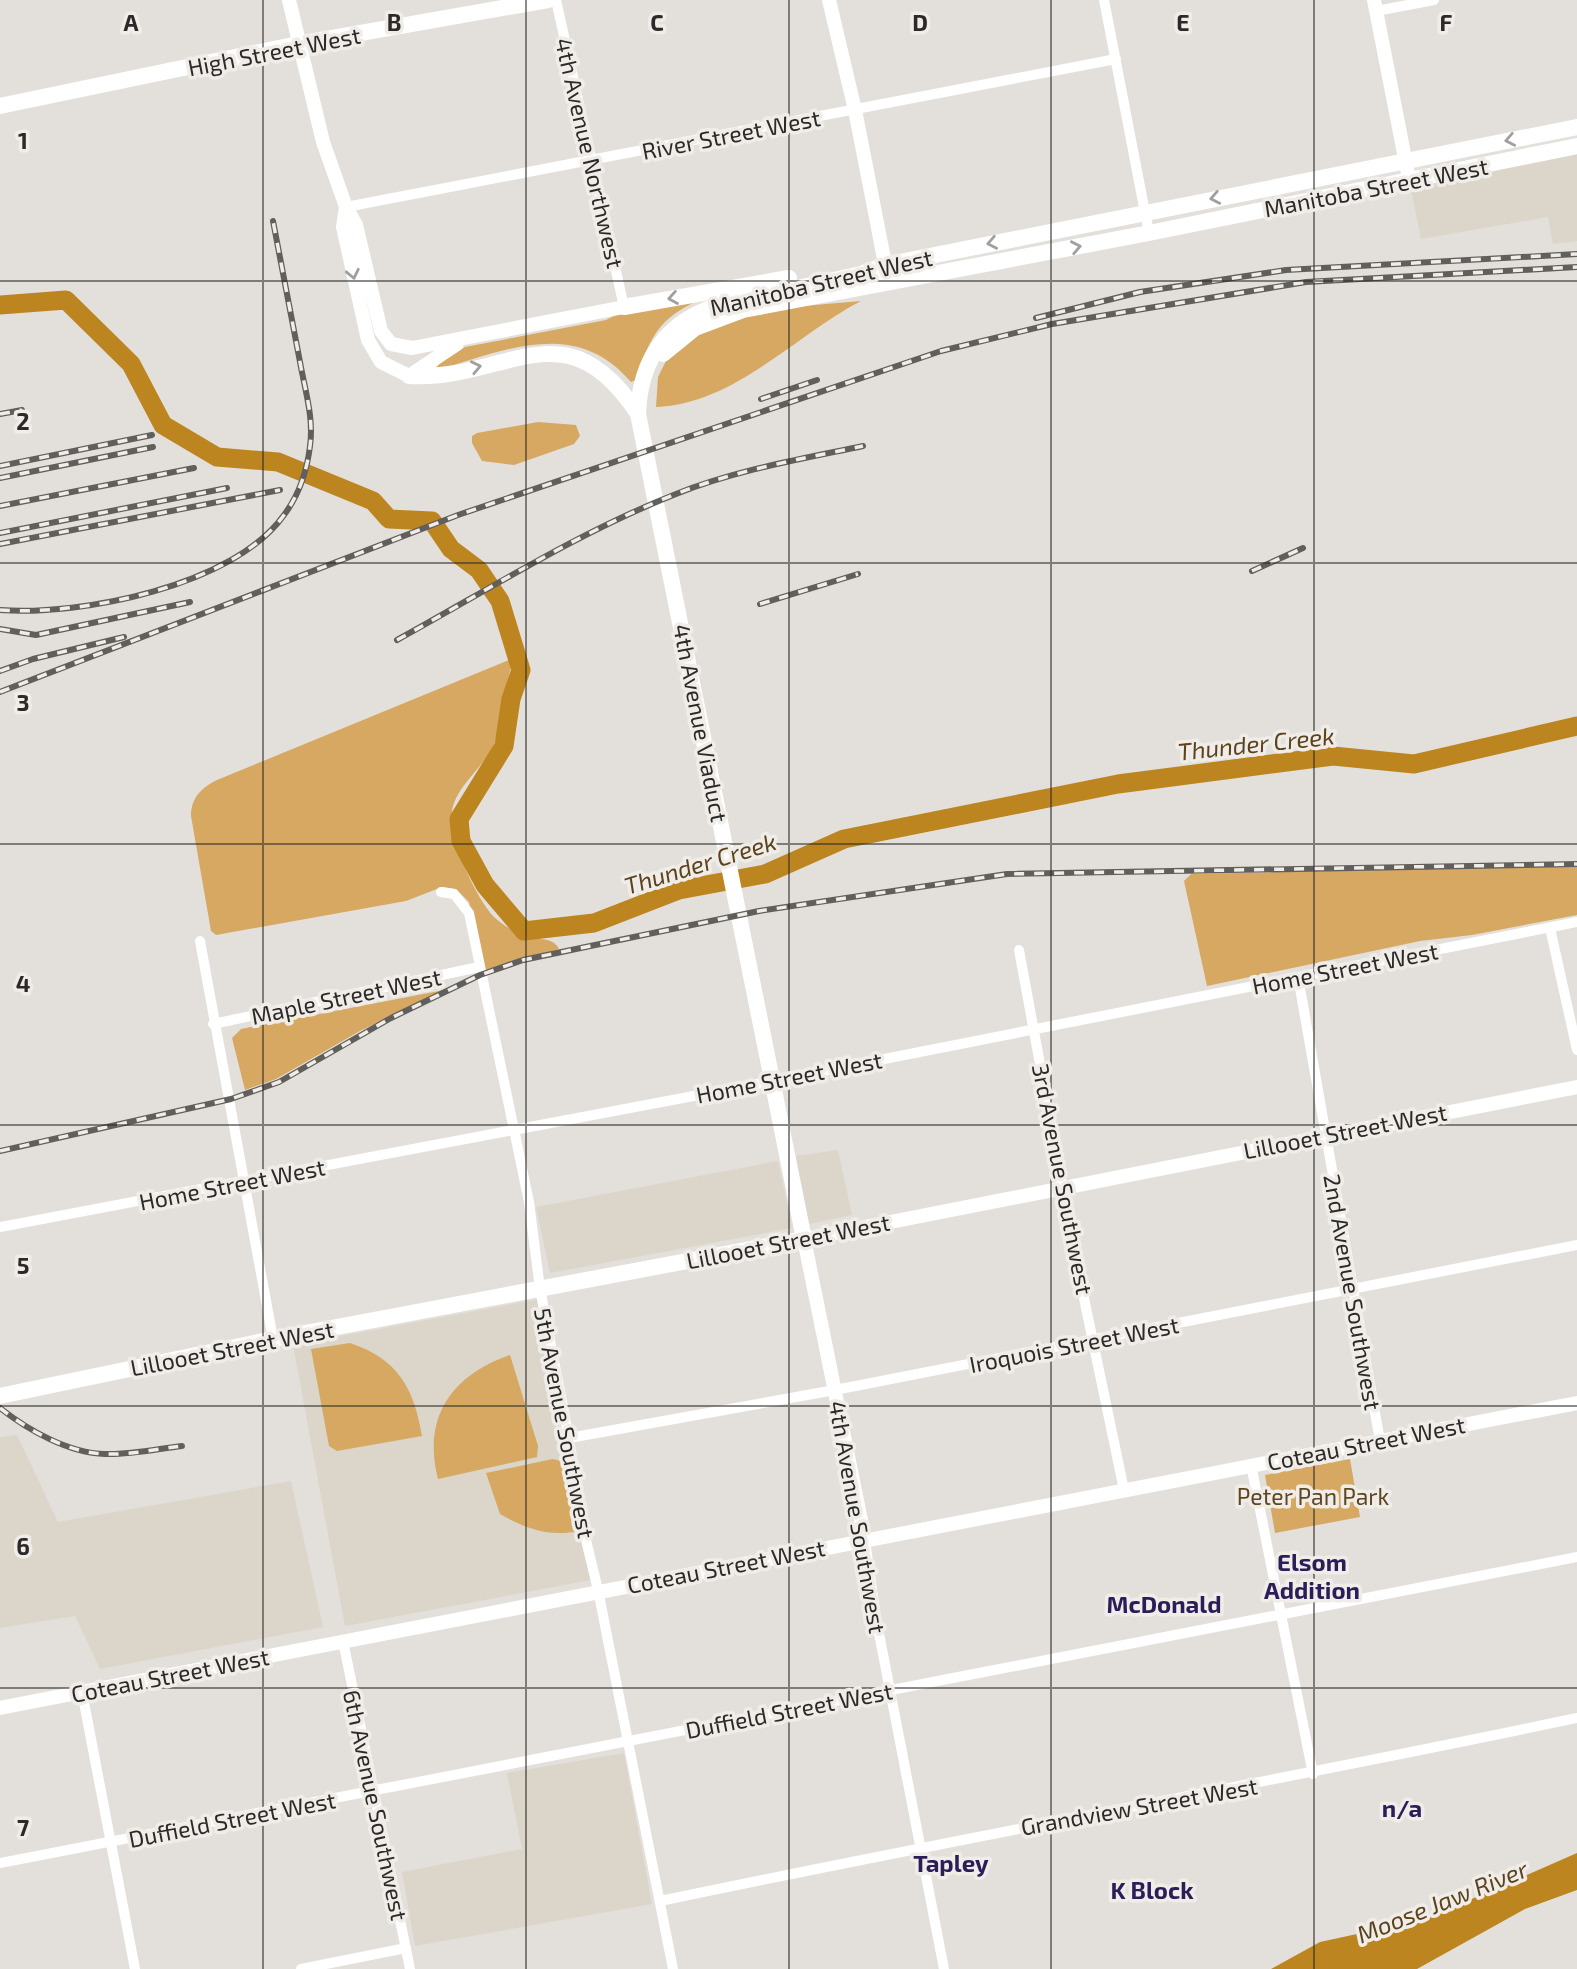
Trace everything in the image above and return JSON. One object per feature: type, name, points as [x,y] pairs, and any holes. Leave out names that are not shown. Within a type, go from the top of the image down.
[{"type":"main road","name":"High Street West","points":[[0,106],[298,44],[548,0]]},
{"type":"main road","name":"Manitoba Street West","points":[[639,418],[641,386],[648,362],[662,340],[684,319],[699,312],[751,296],[861,274],[885,265],[1577,127]]},
{"type":"main road","name":"Manitoba Street West","points":[[639,418],[660,358],[674,342],[695,328],[743,310],[1149,233],[1577,146]]},
{"type":"main road","points":[[624,307],[860,265],[885,265]]},
{"type":"main road","points":[[409,376],[435,376],[533,355],[566,356],[587,361],[607,373],[639,418]]},
{"type":"main road","name":"4th Avenue Viaduct","points":[[639,418],[771,1073]]},
{"type":"main road","name":"4th Avenue Southwest","points":[[771,1073],[804,1239]]},
{"type":"main road","name":"Lillooet Street West","points":[[0,1396],[273,1339],[804,1239]]},
{"type":"street","points":[[289,0],[323,142],[346,207],[358,232],[383,336],[391,344],[406,349],[624,307]]},
{"type":"street","name":"4th Avenue Northwest","points":[[556,0],[590,161],[611,237],[624,307]]},
{"type":"street","points":[[829,0],[855,110],[888,283]]},
{"type":"street","points":[[1104,0],[1149,233]]},
{"type":"street","points":[[1409,179],[1375,6],[1434,0]]},
{"type":"street","name":"River Street West","points":[[346,207],[1116,59]]},
{"type":"street","points":[[346,207],[343,227],[369,340],[382,362],[409,376],[450,348],[471,338]]},
{"type":"street","name":"5th Avenue Southwest","points":[[441,892],[454,894],[469,913],[529,1202],[540,1289],[569,1438],[580,1515],[598,1590],[673,1969]]},
{"type":"street","name":"Home Street West","points":[[0,1227],[515,1129],[771,1073],[1034,1029],[1577,922]]},
{"type":"street","points":[[1550,928],[1577,1050]]},
{"type":"street","points":[[200,941],[213,1024],[273,1339]]},
{"type":"street","name":"3rd Avenue Southwest","points":[[1019,950],[1065,1186],[1076,1260],[1095,1339],[1125,1490]]},
{"type":"street","name":"Maple Street West","points":[[213,1024],[479,967]]},
{"type":"street","name":"2nd Avenue Southwest","points":[[1298,977],[1380,1441]]},
{"type":"street","name":"Lillooet Street West","points":[[804,1239],[1324,1134],[1577,1087]]},
{"type":"street","name":"4th Avenue Southwest","points":[[804,1239],[865,1540],[890,1690],[944,1969]]},
{"type":"street","name":"Iroquois Street West","points":[[569,1438],[835,1390],[1577,1245]]},
{"type":"street","name":"Coteau Street West","points":[[0,1708],[598,1590],[1577,1403]]},
{"type":"street","points":[[1251,1465],[1313,1774]]},
{"type":"street","name":"Duffield Street West","points":[[0,1863],[1577,1557]]},
{"type":"street","name":"6th Avenue Southwest","points":[[343,1641],[410,1969]]},
{"type":"street","points":[[82,1692],[135,1969]]},
{"type":"street","name":"Grandview Street West","points":[[660,1901],[919,1847],[1313,1774],[1577,1718]]},
{"type":"street","points":[[301,1969],[406,1948]]},
{"type":"shaded area","points":[[1577,146],[1577,241],[1553,244],[1548,217],[1421,239],[1409,179]]},
{"type":"shaded area","points":[[838,1150],[852,1215],[809,1224],[796,1156]]},
{"type":"shaded area","points":[[778,1161],[792,1228],[550,1273],[536,1207]]},
{"type":"shaded area","points":[[539,1299],[559,1443],[591,1580],[345,1626],[293,1345]]},
{"type":"shaded area","points":[[17,1435],[58,1522],[291,1481],[323,1627],[100,1669],[75,1616],[0,1628],[0,1437]]},
{"type":"shaded area","points":[[624,1753],[652,1904],[415,1946],[402,1872],[522,1849],[507,1773]]},
{"type":"shaded area","points":[[1577,1853],[1577,1890],[1525,1909],[1417,1969],[1271,1969],[1320,1942],[1426,1919]]},
{"type":"green space","points":[[712,294],[670,317],[654,336],[636,380],[631,382],[609,362],[586,350],[562,344],[512,348],[434,371],[440,363],[465,347],[606,320],[628,309]]},
{"type":"green space","points":[[861,301],[738,381],[685,403],[656,407],[658,377],[671,351],[724,320],[803,306]]},
{"type":"green space","points":[[538,422],[576,425],[580,436],[574,444],[514,465],[482,461],[472,443],[472,436],[477,433]]},
{"type":"green space","points":[[509,660],[511,667],[495,741],[487,757],[457,796],[452,815],[453,829],[470,879],[494,917],[521,935],[547,940],[559,949],[484,972],[469,902],[456,889],[442,887],[406,901],[216,935],[211,931],[191,816],[195,799],[206,786]]},
{"type":"green space","points":[[1577,866],[1577,915],[1472,935],[1420,941],[1207,986],[1184,881],[1191,874]]},
{"type":"green space","points":[[444,990],[360,1031],[276,1079],[245,1090],[232,1038],[241,1029]]},
{"type":"green space","points":[[350,1343],[380,1358],[401,1378],[414,1403],[422,1436],[337,1451],[329,1446],[311,1349]]},
{"type":"green space","points":[[510,1355],[538,1446],[537,1457],[438,1479],[434,1436],[446,1401],[472,1374]]},
{"type":"green space","points":[[553,1459],[561,1461],[579,1531],[558,1533],[538,1530],[500,1514],[486,1473]]},
{"type":"green space","name":"Peter Pan Park","points":[[1350,1459],[1360,1517],[1275,1533],[1265,1475]]},
{"type":"waterway","name":"Thunder Creek","points":[[0,305],[66,300],[131,364],[163,425],[217,457],[278,462],[373,501],[389,519],[432,521],[451,549],[479,570],[500,601],[521,670],[511,699],[504,746],[459,819],[461,841],[485,885],[524,931],[594,923],[679,890],[765,874],[844,839],[1118,784],[1333,756],[1414,764],[1577,726]]},
{"type":"railway","points":[[0,610],[72,608],[154,591],[194,578],[230,561],[261,540],[284,515],[298,491],[307,465],[311,425],[273,221]]},
{"type":"railway","points":[[1036,318],[1140,292],[1286,270],[1577,254]]},
{"type":"railway","points":[[0,692],[458,515],[941,351],[1052,324],[1306,282],[1577,267]]},
{"type":"railway","points":[[761,399],[817,380]]},
{"type":"railway","points":[[0,414],[22,410]]},
{"type":"railway","points":[[0,466],[152,435]]},
{"type":"railway","points":[[397,640],[534,562],[604,526],[676,494],[745,472],[863,446]]},
{"type":"railway","points":[[0,478],[153,447]]},
{"type":"railway","points":[[0,506],[194,468]]},
{"type":"railway","points":[[0,533],[227,488]]},
{"type":"railway","points":[[0,544],[280,490]]},
{"type":"railway","points":[[1252,571],[1303,548]]},
{"type":"railway","points":[[760,604],[858,574]]},
{"type":"railway","points":[[0,629],[36,635],[190,602]]},
{"type":"railway","points":[[0,671],[33,659],[124,637]]},
{"type":"railway","points":[[0,1151],[231,1099],[279,1082],[391,1018],[480,975],[523,960],[759,911],[1007,874],[1577,864]]},
{"type":"railway","points":[[0,1408],[49,1439],[91,1453],[124,1454],[182,1446]]},
{"type":"district","name":"Elsom Addition","points":[[1312,1575]]},
{"type":"district","name":"McDonald","points":[[1164,1603]]},
{"type":"district","name":"n/a","points":[[1402,1807]]},
{"type":"district","name":"Tapley","points":[[951,1862]]},
{"type":"district","name":"K Block","points":[[1152,1889]]},
{"type":"water label","name":"Moose Jaw River","points":[[1442,1901]]}]
